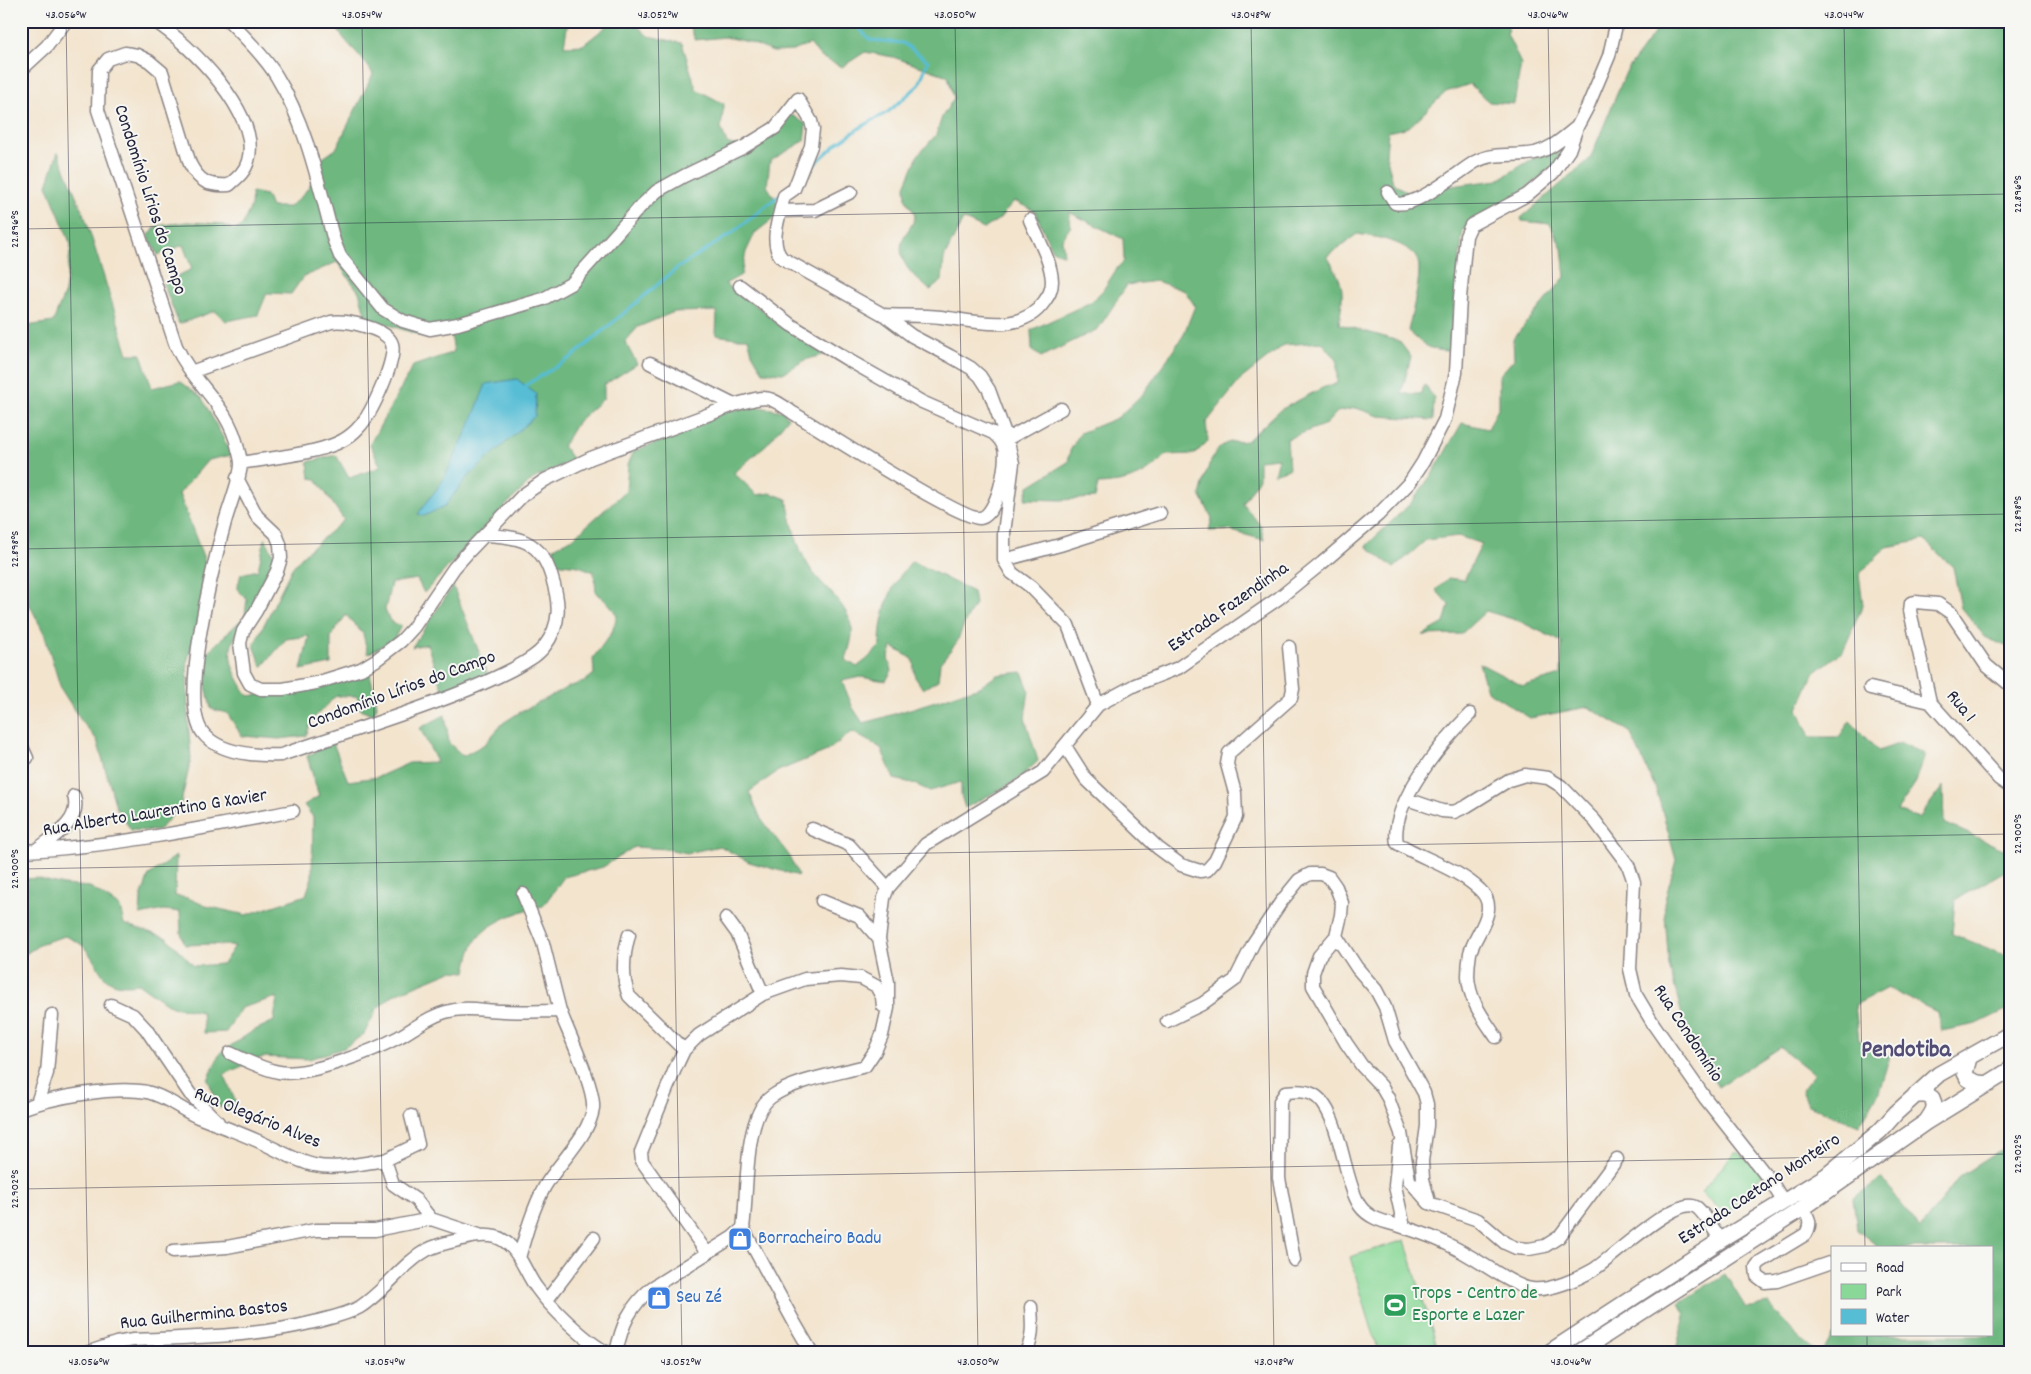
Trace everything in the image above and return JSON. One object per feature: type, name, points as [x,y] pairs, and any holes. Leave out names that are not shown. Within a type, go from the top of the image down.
[{"type":"main road","name":"Estrada Caetano Monteiro","points":[[1548,1353],[1721,1240],[1840,1166],[1880,1131],[1915,1095],[1939,1074],[2010,1034]]},
{"type":"main road","points":[[1970,1058],[1965,1073],[1968,1079],[1978,1084],[1989,1084]]},
{"type":"main road","name":"Estrada Caetano Monteiro","points":[[1578,1353],[1803,1208],[1926,1122],[2010,1070]]},
{"type":"main road","points":[[1915,1095],[1926,1095],[1932,1098],[1935,1103],[1934,1109],[1926,1122]]},
{"type":"street","points":[[21,70],[46,46],[66,21]]},
{"type":"street","name":"Condomínio Lírios do Campo","points":[[154,21],[171,32],[214,74],[241,117],[245,125],[249,144],[248,161],[242,173],[229,185],[212,186],[197,177],[190,164],[162,72],[149,61],[137,55],[125,53],[108,59],[99,70],[98,110],[176,346],[182,360],[225,415],[236,438],[241,463],[223,530],[197,649],[193,693],[198,723],[203,733],[232,751],[262,756],[281,755],[408,713],[490,681],[534,657],[544,647],[556,626],[559,605],[551,574],[543,558],[526,541],[514,537],[486,535],[454,568],[413,628],[376,660],[361,669],[316,683],[283,689],[261,688],[250,684],[244,673],[240,643],[243,631],[277,571],[281,558],[280,544],[276,534],[253,509],[237,478]]},
{"type":"street","points":[[229,21],[276,75],[292,105],[304,136],[340,256],[383,309],[403,321],[430,329],[458,324],[543,299],[572,283],[641,206],[657,191],[744,147],[775,128],[798,99],[811,121],[813,129],[811,146],[794,189],[784,196],[775,242],[776,252],[782,258],[884,314],[912,336],[971,368],[980,376],[989,390],[1007,439],[1013,463],[1004,533],[1004,560],[1012,573],[1032,587],[1068,625],[1098,705]]},
{"type":"street","name":"Estrada Fazendinha","points":[[743,1228],[750,1142],[754,1124],[761,1107],[771,1097],[787,1089],[817,1078],[864,1066],[875,1051],[882,1035],[888,1008],[888,982],[879,938],[884,898],[888,888],[926,844],[1043,772],[1098,705],[1135,684],[1178,668],[1279,598],[1378,514],[1410,482],[1423,462],[1445,419],[1456,373],[1466,236],[1472,225],[1527,195],[1553,173],[1568,150],[1609,56],[1617,21]]},
{"type":"street","points":[[1388,192],[1396,203],[1409,203],[1476,161],[1495,155],[1528,154],[1549,149],[1577,127]]},
{"type":"street","points":[[781,211],[816,210],[851,192]]},
{"type":"street","points":[[884,314],[941,317],[984,324],[1003,323],[1028,318],[1039,310],[1050,294],[1052,281],[1048,260],[1030,220]]},
{"type":"street","points":[[486,535],[502,515],[524,495],[545,480],[591,458],[734,405],[756,399],[774,399],[792,413],[937,500],[972,518],[981,518],[989,515],[994,506],[1006,460],[1000,439],[993,433],[922,402],[850,361],[791,325],[740,286]]},
{"type":"street","points":[[191,372],[331,322],[341,321],[384,332],[390,340],[393,355],[373,408],[360,427],[330,447],[241,463]]},
{"type":"street","points":[[650,363],[734,405]]},
{"type":"street","points":[[1007,439],[1061,409]]},
{"type":"street","points":[[1004,560],[1060,545],[1160,513]]},
{"type":"street","name":"Rua 1","points":[[2010,685],[1986,665],[1951,613],[1938,604],[1911,603],[1910,611],[1930,702],[1998,780],[2010,787]]},
{"type":"street","points":[[1065,746],[1086,779],[1158,848],[1181,865],[1207,870],[1216,861],[1236,817],[1235,793],[1227,764],[1229,753],[1291,698],[1293,689],[1289,647]]},
{"type":"street","points":[[1870,688],[1930,702]]},
{"type":"street","points":[[1470,714],[1444,740],[1421,773],[1397,824],[1396,843],[1464,877],[1481,890],[1486,898],[1488,909],[1485,922],[1470,952],[1468,975],[1471,996],[1496,1037]]},
{"type":"street","points":[[21,745],[27,758]]},
{"type":"street","name":"Rua Condomínio","points":[[1408,799],[1442,811],[1454,812],[1509,780],[1525,775],[1548,778],[1561,786],[1595,821],[1628,864],[1634,882],[1630,969],[1636,995],[1654,1026],[1705,1098],[1772,1183],[1783,1201]]},
{"type":"street","points":[[36,850],[72,820],[77,804],[74,796]]},
{"type":"street","name":"Rua Alberto Laurentino G Xavier","points":[[21,851],[97,844],[198,830],[293,811]]},
{"type":"street","points":[[812,829],[849,845],[888,888]]},
{"type":"street","points":[[1167,1020],[1202,1004],[1235,980],[1254,942],[1281,902],[1299,880],[1310,874],[1321,874],[1329,877],[1336,887],[1342,903],[1336,936],[1319,956],[1313,973],[1312,986],[1346,1043],[1362,1066],[1381,1086],[1401,1133],[1409,1180],[1429,1203],[1478,1220],[1505,1243],[1516,1248],[1529,1249],[1545,1246],[1559,1237],[1617,1159]]},
{"type":"street","points":[[519,1258],[531,1219],[545,1186],[590,1123],[594,1108],[592,1092],[560,1011],[543,943],[523,894]]},
{"type":"street","points":[[822,902],[859,916],[879,938]]},
{"type":"street","points":[[726,918],[741,941],[763,994]]},
{"type":"street","points":[[629,935],[624,950],[623,968],[624,984],[629,996],[684,1050]]},
{"type":"street","points":[[1336,936],[1357,968],[1376,990],[1385,1007],[1395,1041],[1424,1092],[1427,1104],[1427,1126],[1422,1161],[1423,1179],[1429,1203]]},
{"type":"street","points":[[708,1254],[642,1161],[641,1152],[684,1050],[700,1035],[763,994],[805,979],[841,976],[861,978],[876,986],[882,997],[884,1004],[875,1051]]},
{"type":"street","points":[[110,1005],[133,1015],[146,1029],[190,1094],[220,1124]]},
{"type":"street","points":[[230,1053],[263,1067],[279,1072],[292,1073],[328,1066],[397,1038],[426,1021],[449,1011],[466,1008],[503,1012],[560,1011]]},
{"type":"street","points":[[36,1103],[47,1073],[52,1015]]},
{"type":"street","name":"Rua Olegário Alves","points":[[21,1110],[36,1103],[59,1098],[125,1089],[149,1093],[162,1097],[199,1117],[220,1124],[312,1165],[331,1167],[385,1160],[418,1144],[411,1116]]},
{"type":"street","points":[[1294,1260],[1279,1178],[1280,1101],[1286,1092],[1296,1091],[1312,1094],[1320,1099],[1330,1114],[1360,1206],[1376,1220],[1404,1227],[1448,1244],[1524,1288],[1534,1289],[1564,1284],[1593,1270],[1657,1221],[1682,1206],[1697,1207],[1721,1240]]},
{"type":"street","points":[[1401,1133],[1395,1186],[1404,1227]]},
{"type":"street","points":[[385,1160],[393,1184],[416,1200],[432,1219]]},
{"type":"street","points":[[1803,1208],[1810,1219],[1810,1227],[1806,1234],[1760,1262],[1756,1268],[1757,1276],[1765,1282],[1777,1281],[1831,1262]]},
{"type":"street","points":[[173,1251],[227,1247],[315,1230],[375,1230],[432,1219],[480,1235]]},
{"type":"street","points":[[616,1353],[620,1329],[642,1296],[708,1254],[743,1228],[812,1353]]},
{"type":"street","name":"Rua Guilhermina Bastos","points":[[86,1353],[116,1343],[133,1340],[256,1334],[289,1329],[335,1317],[360,1307],[424,1251],[436,1245],[480,1235],[505,1242],[519,1258],[535,1286],[547,1300],[591,1342],[608,1353]]},
{"type":"street","points":[[547,1300],[594,1238]]},
{"type":"street","points":[[1025,1353],[1030,1346],[1031,1308]]},
{"type":"green space","points":[[333,21],[568,21],[564,46],[583,45],[607,26],[607,21],[632,21],[648,36],[682,43],[696,89],[724,104],[721,128],[727,143],[754,152],[790,114],[806,124],[804,141],[770,161],[767,186],[783,211],[755,233],[746,252],[741,275],[725,284],[826,354],[805,360],[783,373],[763,372],[752,353],[748,338],[716,335],[717,311],[674,312],[638,327],[625,342],[637,364],[604,385],[604,398],[578,421],[563,446],[573,460],[533,479],[491,520],[424,593],[417,579],[391,583],[385,610],[390,621],[401,626],[394,639],[368,654],[363,634],[346,615],[331,637],[331,664],[301,670],[309,636],[286,639],[262,667],[254,645],[292,568],[302,556],[344,520],[316,479],[310,478],[308,462],[336,455],[349,478],[381,467],[370,444],[413,366],[454,352],[450,329],[419,335],[366,317],[359,292],[337,262],[303,277],[291,294],[267,293],[258,315],[226,321],[215,311],[179,324],[163,283],[192,269],[183,245],[158,255],[148,236],[157,226],[187,222],[220,224],[235,230],[242,226],[251,206],[252,192],[266,195],[271,207],[289,207],[302,196],[311,184],[323,158],[336,149],[373,74]]},
{"type":"green space","points":[[705,21],[1508,21],[1507,34],[1521,64],[1514,104],[1489,102],[1470,84],[1446,92],[1409,127],[1388,132],[1386,154],[1393,183],[1419,200],[1443,187],[1498,180],[1532,159],[1558,150],[1560,162],[1515,197],[1463,229],[1449,351],[1431,348],[1408,331],[1419,276],[1417,260],[1413,253],[1396,243],[1357,234],[1327,256],[1342,288],[1339,324],[1399,341],[1411,357],[1401,394],[1420,394],[1425,385],[1434,398],[1433,420],[1379,416],[1356,408],[1337,412],[1326,424],[1287,439],[1289,469],[1274,474],[1278,458],[1259,460],[1259,478],[1243,504],[1261,526],[1264,540],[1228,530],[1209,531],[1212,518],[1200,495],[1210,463],[1218,449],[1224,444],[1247,441],[1280,410],[1322,388],[1337,383],[1337,360],[1322,342],[1284,345],[1241,379],[1206,423],[1208,441],[1195,454],[1165,455],[1143,474],[1118,482],[1098,484],[1095,498],[1061,500],[1025,499],[1029,486],[1068,462],[1070,451],[1080,433],[1117,418],[1144,393],[1183,336],[1195,306],[1185,291],[1156,281],[1127,285],[1098,329],[1041,357],[1032,350],[1031,330],[1091,302],[1103,290],[1124,261],[1123,239],[1069,212],[1071,226],[1062,239],[1064,255],[1052,250],[1035,211],[1014,201],[999,219],[984,229],[963,219],[944,258],[942,281],[930,290],[909,270],[902,257],[902,242],[913,222],[915,214],[906,200],[905,186],[918,155],[936,135],[942,117],[954,98],[948,76],[893,57],[865,52],[842,67],[821,57],[810,44],[793,51],[773,52],[749,42],[725,37],[695,40],[690,26]]},
{"type":"green space","points":[[1663,21],[2010,21],[2010,648],[1985,637],[1961,608],[1953,567],[1924,540],[1887,547],[1859,574],[1863,605],[1843,651],[1813,674],[1798,709],[1810,737],[1839,737],[1850,721],[1878,751],[1901,743],[1925,754],[1916,782],[1897,811],[1919,818],[1943,786],[1944,823],[2010,852],[2010,868],[1955,900],[1952,934],[2010,957],[2010,1008],[1977,1024],[1941,1031],[1937,1012],[1887,988],[1855,1005],[1859,1041],[1890,1055],[1879,1092],[1859,1126],[1808,1105],[1802,1090],[1814,1074],[1780,1047],[1718,1087],[1689,1042],[1669,965],[1664,903],[1676,860],[1656,789],[1630,732],[1588,707],[1530,718],[1487,691],[1479,663],[1523,686],[1561,675],[1562,642],[1519,621],[1486,611],[1461,634],[1423,635],[1444,623],[1449,605],[1436,590],[1448,578],[1464,580],[1482,544],[1458,536],[1426,540],[1394,568],[1366,546],[1411,503],[1433,473],[1462,423],[1488,429],[1499,406],[1499,376],[1514,359],[1513,339],[1565,277],[1562,248],[1550,224],[1522,221],[1521,218],[1590,159],[1626,72]]},
{"type":"green space","points":[[58,152],[86,220],[128,354],[141,354],[152,388],[180,381],[202,398],[232,455],[208,460],[179,494],[209,572],[205,602],[187,662],[191,759],[180,807],[158,831],[131,830],[116,807],[97,740],[80,719],[61,689],[44,633],[21,588],[21,343],[27,326],[53,322],[65,292],[71,245],[47,185]]},
{"type":"green space","points":[[753,406],[783,411],[788,418],[768,443],[734,473],[757,495],[770,493],[787,499],[794,533],[808,565],[840,603],[850,620],[852,637],[846,660],[857,667],[880,646],[882,622],[888,600],[904,570],[912,561],[973,592],[975,604],[957,642],[940,663],[938,680],[923,689],[915,677],[913,659],[892,647],[888,659],[892,670],[886,681],[860,677],[842,681],[853,708],[863,723],[980,687],[997,675],[1022,672],[1029,690],[1025,718],[1038,761],[1016,781],[965,808],[961,795],[961,782],[930,791],[912,783],[894,779],[881,748],[852,732],[827,751],[778,771],[749,792],[761,819],[788,854],[799,876],[749,862],[720,846],[687,853],[667,849],[634,847],[603,867],[564,877],[543,906],[525,910],[505,918],[488,928],[473,945],[466,972],[451,971],[393,995],[377,1009],[364,1034],[344,1048],[309,1059],[263,1057],[224,1074],[236,1103],[220,1108],[208,1080],[220,1053],[253,1031],[274,1021],[277,997],[241,1008],[226,1032],[204,1033],[202,1012],[172,1007],[139,984],[126,985],[110,981],[101,972],[83,946],[65,936],[42,943],[21,957],[21,884],[26,879],[36,878],[63,885],[90,887],[120,907],[124,924],[167,938],[194,966],[223,964],[235,946],[211,944],[185,945],[181,933],[180,912],[164,910],[140,915],[141,898],[149,875],[176,856],[175,896],[188,898],[206,906],[246,915],[306,895],[312,877],[313,817],[304,805],[319,796],[307,756],[333,743],[348,781],[378,777],[409,763],[437,762],[420,728],[445,715],[449,743],[463,756],[485,744],[503,723],[517,714],[568,687],[584,682],[594,674],[593,658],[612,632],[617,616],[611,606],[596,592],[594,572],[579,566],[554,563],[554,548],[573,538],[626,491],[628,465],[634,451],[687,432],[725,412]]},
{"type":"green space","points":[[265,538],[276,559],[261,593],[236,635],[231,654],[232,666],[248,696],[323,688],[369,669],[377,706],[373,715],[359,708],[357,696],[336,696],[312,720],[306,736],[279,739],[242,736],[227,713],[211,709],[205,681],[208,652],[245,616],[247,599],[237,589],[241,574],[258,570]]},
{"type":"green space","points":[[453,586],[488,675],[443,692],[427,644],[412,647]]},
{"type":"green space","points":[[2002,1149],[2010,1150],[2010,1353],[1822,1353],[1831,1336],[1994,1336],[1994,1246],[1877,1246],[1857,1230],[1853,1198],[1882,1178],[1920,1229],[1960,1176]]},
{"type":"green space","points":[[1736,1151],[1763,1174],[1727,1215],[1701,1192]]},
{"type":"green space","name":"Trops - Centro de Esporte e Lazer","points":[[1405,1240],[1439,1353],[1379,1353],[1350,1257]]},
{"type":"green space","points":[[1725,1274],[1746,1308],[1769,1304],[1800,1340],[1817,1353],[1675,1353],[1685,1315],[1679,1303]]},
{"type":"water","points":[[517,379],[536,394],[535,416],[467,478],[445,506],[424,516],[418,514],[444,479],[471,422],[486,384]]},
{"type":"waterway","points":[[806,172],[838,143],[888,112],[919,85],[928,61],[903,43],[870,40],[852,21]]},
{"type":"waterway","points":[[526,385],[572,357],[676,269],[731,234],[781,194]]},
{"type":"place","name":"Borracheiro Badu","points":[[740,1239]]},
{"type":"place","name":"Seu Zé","points":[[659,1298]]},
{"type":"place","name":"Trops - Centro de Esporte e Lazer","points":[[1395,1305]]},
{"type":"district","name":"Pendotiba","points":[[1906,1051]]}]
